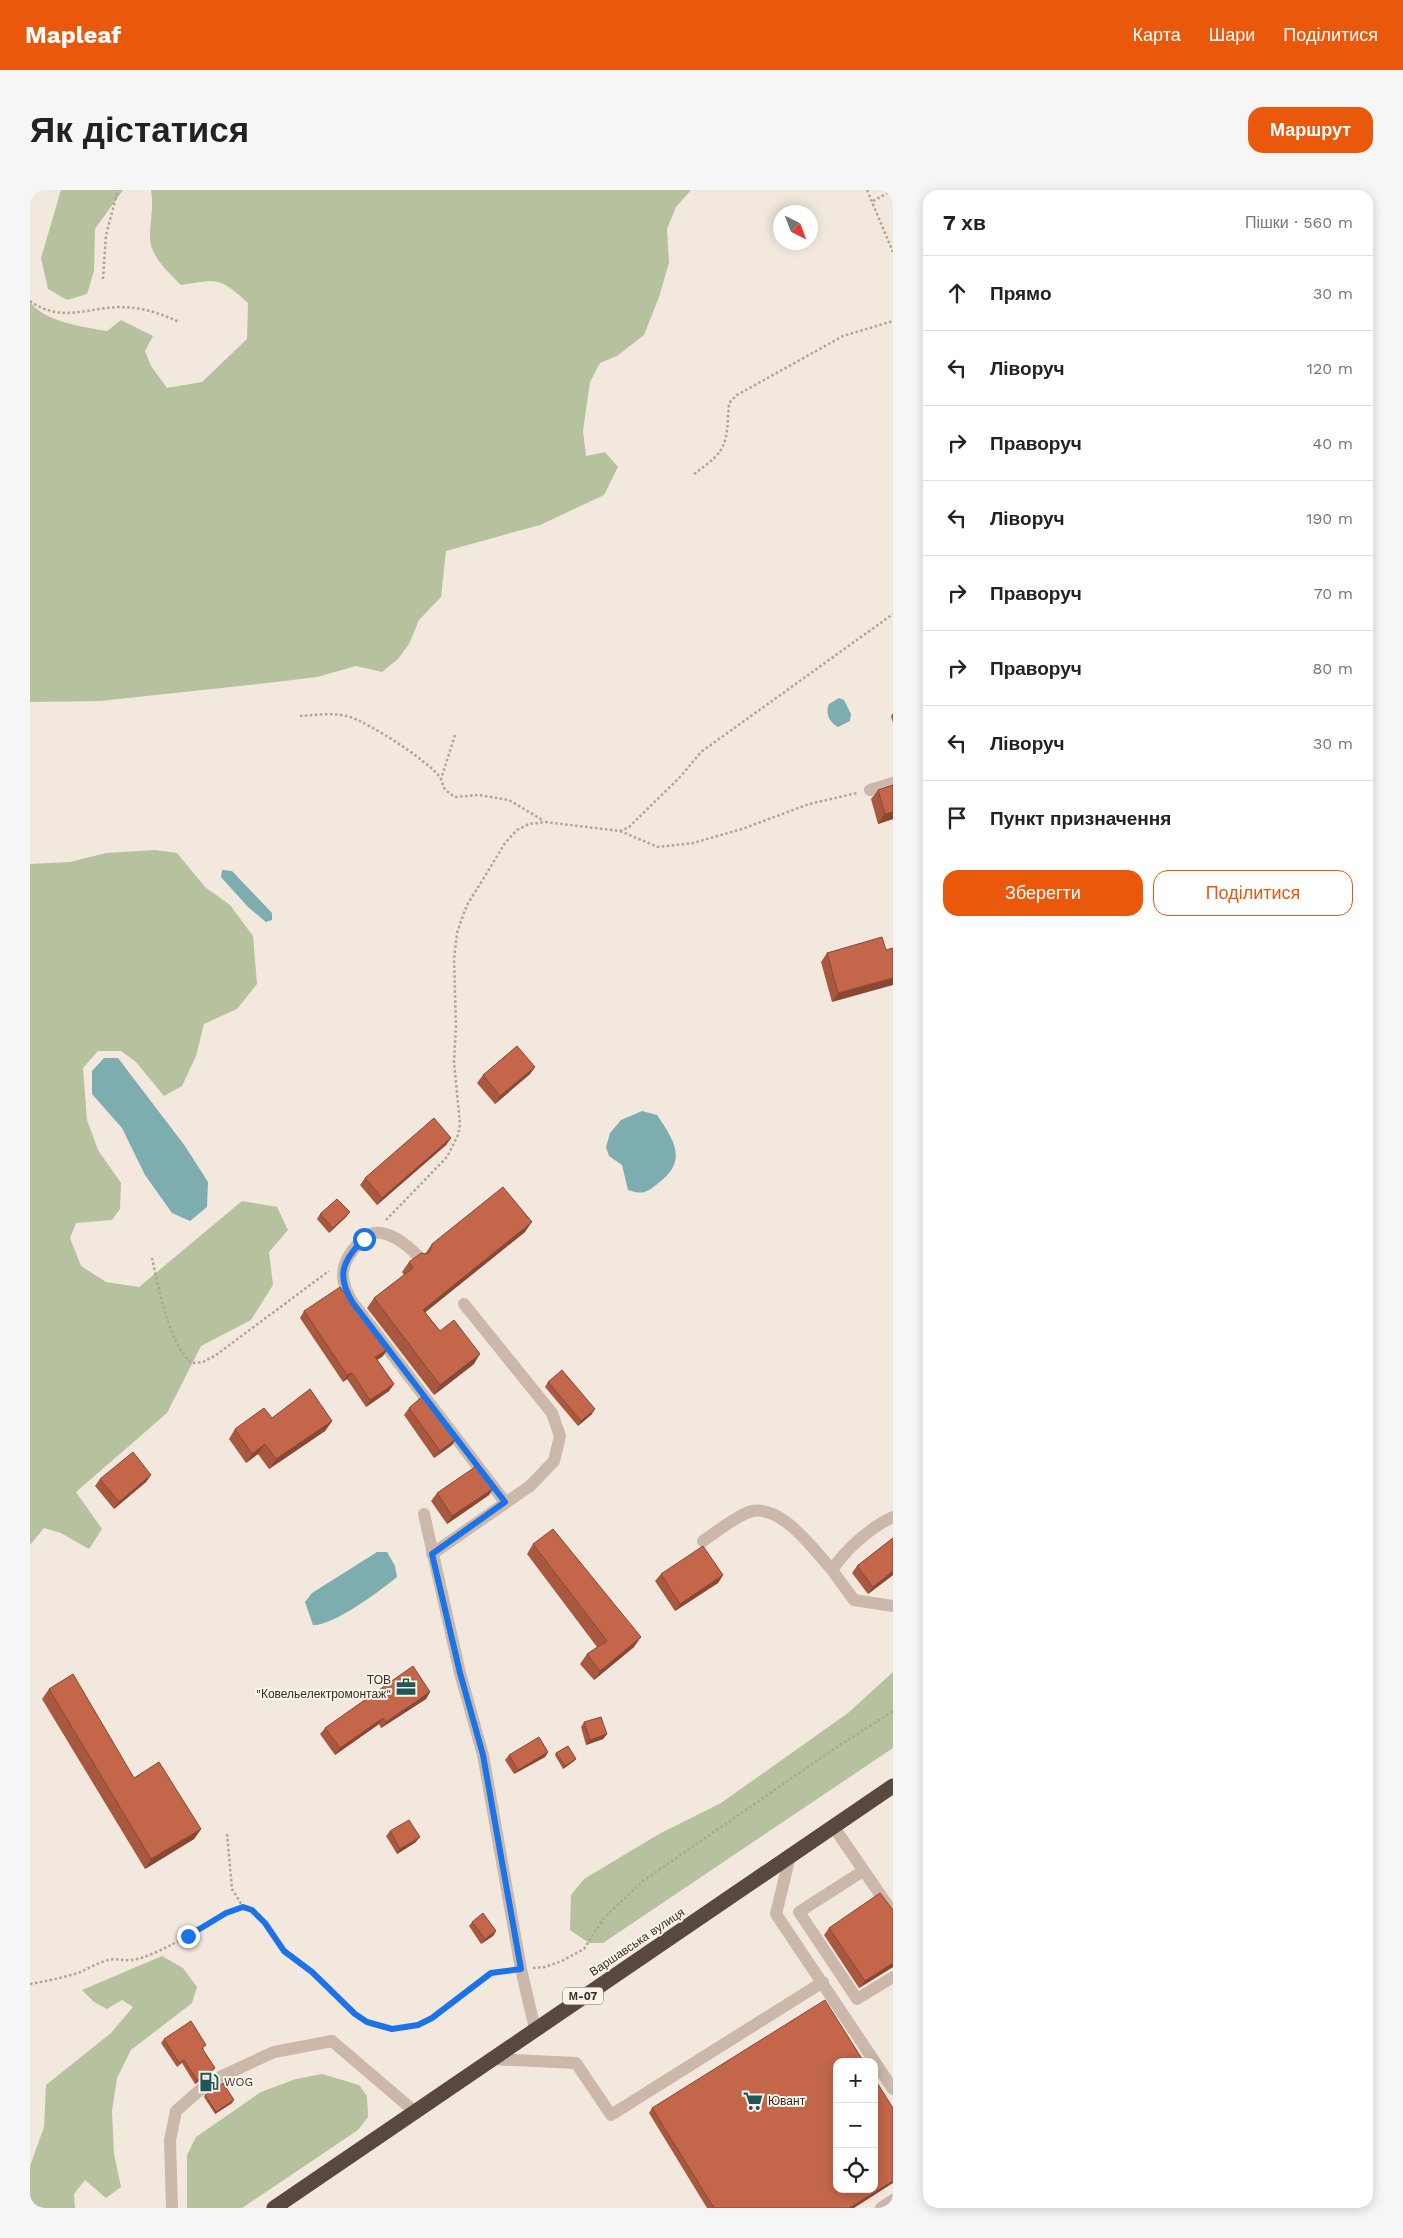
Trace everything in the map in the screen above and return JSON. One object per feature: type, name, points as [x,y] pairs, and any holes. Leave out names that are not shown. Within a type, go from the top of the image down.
[{"type":"highway","name":"Варшавська вулиця","points":[[274,2208],[893,1786]]},
{"type":"lane","points":[[870,790],[893,783]]},
{"type":"lane","points":[[418,1256],[404,1242],[387,1235],[374,1233],[351,1251],[344,1265],[343,1278],[345,1290],[505,1502]]},
{"type":"lane","points":[[432,1554],[530,1486],[554,1461],[560,1436],[552,1413],[464,1304]]},
{"type":"lane","points":[[703,1541],[751,1511],[770,1512],[800,1534],[832,1570],[854,1600],[893,1606]]},
{"type":"lane","points":[[424,1514],[460,1673],[483,1755],[521,1969],[535,2029]]},
{"type":"lane","points":[[832,1570],[841,1556],[862,1538],[893,1517]]},
{"type":"lane","points":[[833,1826],[893,1913]]},
{"type":"lane","points":[[790,1856],[776,1914],[893,2089]]},
{"type":"lane","points":[[863,1871],[799,1912],[857,1999],[893,1977]]},
{"type":"lane","points":[[490,2059],[576,2063],[611,2115],[822,1982]]},
{"type":"lane","points":[[172,2208],[170,2140],[176,2111],[209,2082],[274,2052],[332,2041],[414,2111]]},
{"type":"lane","points":[[881,2208],[893,2200]]},
{"type":"path","points":[[103,279],[106,235],[118,190]]},
{"type":"path","points":[[867,190],[893,252]]},
{"type":"path","points":[[873,201],[893,190]]},
{"type":"path","points":[[30,301],[38,307],[56,313],[82,313],[118,307],[144,308],[179,322]]},
{"type":"path","points":[[694,474],[720,453],[726,440],[728,403],[737,395],[843,336],[893,321]]},
{"type":"path","points":[[620,831],[635,823],[707,748],[893,614]]},
{"type":"path","points":[[300,716],[331,714],[349,716],[370,727],[436,771],[444,788],[455,797],[479,795],[509,800],[546,822]]},
{"type":"path","points":[[441,779],[454,735]]},
{"type":"path","points":[[374,1233],[447,1158],[453,1148],[460,1124],[454,1062],[456,1026],[454,959],[457,934],[468,905],[505,843],[517,830],[530,824],[546,822],[620,831],[658,846],[693,844],[742,829],[809,804],[870,790]]},
{"type":"path","points":[[152,1258],[161,1302],[186,1358],[192,1363],[203,1362],[216,1355],[301,1291],[331,1270],[344,1265]]},
{"type":"path","points":[[30,1984],[68,1976],[110,1959],[131,1960],[144,1957],[188,1936],[226,1913],[243,1907],[252,1910],[265,1923],[284,1951],[312,1972],[355,2014],[367,2022],[384,2028],[402,2028],[418,2025],[432,2018],[491,1973],[545,1967],[562,1961],[584,1949],[603,1919],[644,1881],[831,1751],[893,1711]]},
{"type":"path","points":[[228,1834],[232,1890],[243,1907]]},
{"type":"green space","points":[[61,190],[123,190],[95,229],[94,271],[87,294],[67,300],[48,289],[41,258]]},
{"type":"green space","points":[[151,190],[691,190],[676,207],[667,229],[669,263],[659,297],[644,335],[617,356],[600,363],[590,382],[583,431],[586,456],[605,452],[618,467],[604,495],[540,525],[446,551],[441,597],[419,620],[409,644],[398,659],[382,672],[356,666],[317,677],[267,683],[100,701],[30,702],[30,302],[45,314],[65,322],[107,331],[121,320],[153,336],[145,351],[151,366],[167,388],[202,382],[247,339],[248,303],[231,288],[218,282],[211,281],[181,285],[156,257],[150,237]]},
{"type":"green space","points":[[155,850],[177,853],[205,887],[230,905],[253,936],[257,984],[237,1009],[204,1024],[196,1056],[182,1086],[164,1096],[136,1062],[121,1051],[98,1051],[83,1068],[87,1120],[98,1150],[121,1183],[120,1209],[112,1220],[76,1223],[70,1238],[81,1266],[106,1282],[139,1287],[242,1201],[277,1207],[288,1230],[269,1252],[273,1285],[251,1320],[201,1346],[167,1413],[76,1492],[102,1529],[89,1549],[61,1533],[44,1528],[30,1545],[30,864],[70,862],[106,853]]},
{"type":"green space","points":[[893,1672],[893,1748],[603,1943],[589,1943],[570,1930],[571,1895],[584,1879],[659,1834],[721,1803],[848,1713]]},
{"type":"green space","points":[[162,1956],[183,1968],[197,1987],[192,2003],[131,2050],[117,2078],[112,2111],[114,2154],[121,2187],[106,2198],[85,2180],[74,2194],[75,2208],[30,2208],[30,2166],[44,2127],[46,2085],[111,2033],[133,2007],[122,2000],[107,2009],[94,2002],[82,1990]]},
{"type":"green space","points":[[322,2074],[359,2085],[367,2096],[368,2117],[358,2130],[242,2208],[187,2208],[187,2155],[196,2137],[261,2092],[296,2079]]},
{"type":"water","points":[[839,698],[844,700],[851,714],[850,721],[838,727],[830,720],[827,711],[829,704]]},
{"type":"water","points":[[222,870],[232,871],[272,913],[272,920],[266,922],[248,907],[221,877]]},
{"type":"water","points":[[104,1058],[118,1058],[185,1146],[208,1182],[207,1207],[190,1221],[172,1213],[145,1175],[122,1128],[92,1094],[92,1071]]},
{"type":"water","points":[[642,1111],[657,1115],[669,1135],[676,1152],[672,1168],[666,1177],[646,1192],[640,1193],[628,1190],[622,1165],[609,1156],[606,1147],[610,1133],[621,1120]]},
{"type":"water","points":[[377,1552],[387,1552],[395,1566],[397,1577],[344,1614],[322,1624],[313,1625],[305,1602],[312,1593]]},
{"type":"building","points":[[893,785],[893,812],[885,814],[878,790]]},
{"type":"building","points":[[882,937],[886,950],[893,948],[893,978],[838,993],[827,953]]},
{"type":"building","points":[[517,1046],[535,1067],[500,1096],[483,1075]]},
{"type":"building","points":[[434,1118],[451,1138],[382,1198],[365,1178]]},
{"type":"building","points":[[503,1187],[532,1222],[423,1310],[440,1331],[454,1320],[480,1354],[440,1385],[374,1298],[413,1268],[409,1262],[421,1253],[426,1254],[430,1252],[432,1244]]},
{"type":"building","points":[[337,1199],[350,1212],[333,1228],[320,1214]]},
{"type":"building","points":[[340,1287],[388,1349],[375,1357],[394,1384],[370,1400],[352,1373],[347,1375],[304,1311]]},
{"type":"building","points":[[562,1370],[595,1409],[581,1421],[548,1382]]},
{"type":"building","points":[[310,1389],[332,1421],[276,1459],[265,1444],[252,1454],[235,1429],[264,1408],[272,1418]]},
{"type":"building","points":[[424,1395],[457,1438],[440,1451],[409,1408]]},
{"type":"building","points":[[133,1452],[151,1475],[119,1502],[100,1479]]},
{"type":"building","points":[[478,1465],[494,1488],[452,1516],[437,1493]]},
{"type":"building","points":[[553,1529],[641,1637],[600,1671],[587,1654],[607,1641],[533,1544]]},
{"type":"building","points":[[893,1538],[893,1571],[873,1587],[857,1566]]},
{"type":"building","points":[[703,1546],[723,1575],[680,1604],[661,1574]]},
{"type":"building","points":[[413,1666],[430,1692],[386,1722],[383,1718],[340,1748],[325,1728]]},
{"type":"building","points":[[73,1674],[134,1778],[159,1762],[201,1829],[151,1859],[49,1689]]},
{"type":"building","points":[[601,1717],[607,1734],[590,1740],[584,1722]]},
{"type":"building","points":[[539,1737],[548,1752],[518,1770],[509,1755]]},
{"type":"building","points":[[568,1746],[576,1759],[565,1766],[556,1753]]},
{"type":"building","points":[[409,1820],[420,1837],[400,1849],[390,1831]]},
{"type":"building","points":[[880,1893],[893,1910],[893,1963],[865,1981],[829,1928]]},
{"type":"building","points":[[483,1913],[496,1931],[485,1939],[472,1922]]},
{"type":"building","name":"Ювант","points":[[825,2000],[861,2058],[833,2058],[833,2193],[873,2193],[849,2208],[714,2208],[652,2108]]},
{"type":"building","points":[[191,2021],[206,2045],[202,2048],[215,2068],[197,2080],[184,2060],[179,2063],[164,2039]]},
{"type":"building","points":[[223,2083],[234,2100],[216,2112],[205,2095]]},
{"type":"building","name":"Ювант","points":[[878,2084],[893,2108],[893,2181],[878,2190]]},
{"type":"place","name":"ТОВ \"Ковельелектромонтаж\"","points":[[406,1687]]},
{"type":"place","name":"WOG","points":[[209,2082]]},
{"type":"place","name":"Ювант","points":[[753,2101]]},
{"type":"route","points":[[188,1936],[226,1913],[243,1907],[252,1910],[265,1923],[284,1951],[296,1958],[312,1972],[355,2014],[367,2022],[392,2029],[418,2025],[432,2018],[460,1998],[474,1984],[491,1973],[521,1969],[483,1755],[460,1673],[432,1554],[505,1502],[345,1290],[343,1278],[344,1265],[351,1251],[364,1239]]}]
